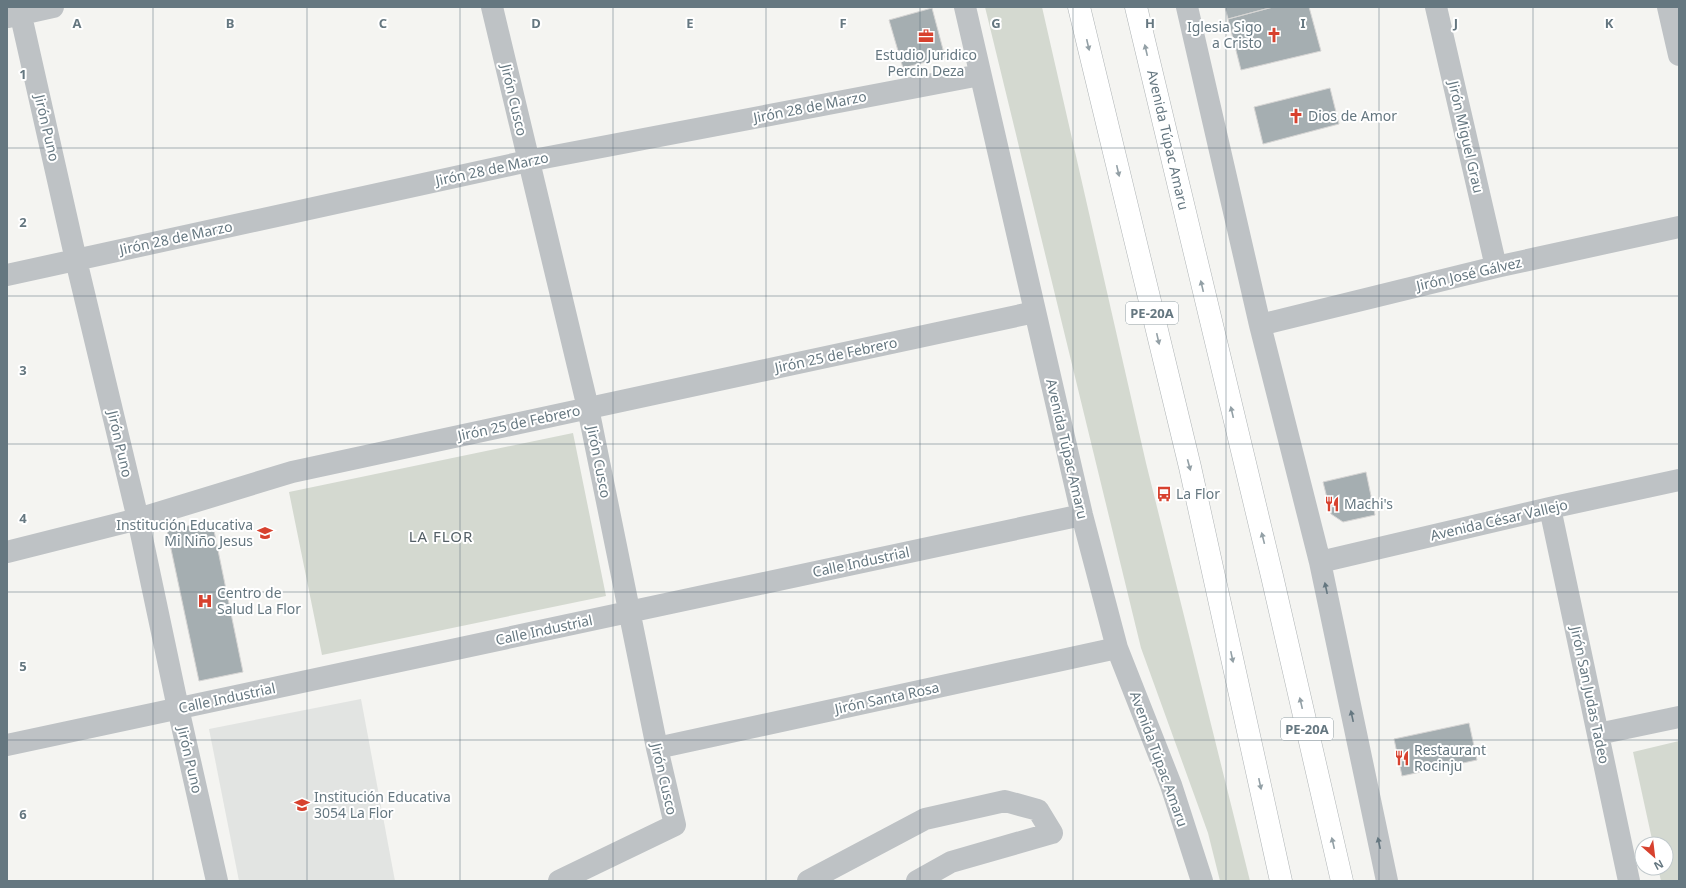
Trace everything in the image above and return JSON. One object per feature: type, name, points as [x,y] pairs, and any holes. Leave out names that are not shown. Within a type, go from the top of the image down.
[{"type":"highway","name":"PE-20A","points":[[1079,7],[1191,475],[1281,881]]},
{"type":"highway","name":"Avenida Túpac Amaru","points":[[1136,7],[1272,576],[1342,881]]},
{"type":"street","points":[[16,13],[53,7]]},
{"type":"street","name":"Jirón Cusco","points":[[492,7],[588,408],[657,748],[675,825],[559,881]]},
{"type":"street","name":"Avenida Túpac Amaru","points":[[965,7],[1082,515],[1117,648],[1171,785],[1202,881]]},
{"type":"street","points":[[1187,7],[1260,325],[1320,562],[1387,881]]},
{"type":"street","name":"Jirón Miguel Grau","points":[[1436,7],[1496,267]]},
{"type":"street","points":[[1668,7],[1679,55]]},
{"type":"street","name":"Jirón Puno","points":[[16,13],[138,519],[178,708],[217,881]]},
{"type":"street","name":"Jirón 28 de Marzo","points":[[7,275],[528,161],[980,75]]},
{"type":"street","name":"Jirón José Gálvez","points":[[1260,325],[1496,267],[1679,227]]},
{"type":"street","name":"Jirón 25 de Febrero","points":[[7,552],[138,519],[285,474],[1035,312]]},
{"type":"street","name":"Avenida César Vallejo","points":[[1320,562],[1550,508],[1679,480]]},
{"type":"street","name":"Jirón San Judas Tadeo","points":[[1550,508],[1629,881]]},
{"type":"street","name":"Calle Industrial","points":[[7,745],[1082,515]]},
{"type":"street","name":"Jirón Santa Rosa","points":[[657,748],[1117,648]]},
{"type":"street","points":[[1598,734],[1679,716]]},
{"type":"street","points":[[808,881],[925,819],[1005,802],[1038,810],[1052,833],[951,862],[917,881]]},
{"type":"shaded area","points":[[985,7],[1042,7],[1146,463],[1250,881],[1220,881],[1208,833],[1141,648]]},
{"type":"shaded area","points":[[573,433],[606,596],[322,655],[289,492]]},
{"type":"shaded area","name":"Institución Educativa 3054 La Flor","points":[[361,699],[395,881],[239,881],[209,729]]},
{"type":"shaded area","points":[[1679,741],[1679,881],[1661,881],[1660,876],[1674,876],[1674,836],[1651,836],[1633,752]]},
{"type":"building","points":[[1225,7],[1273,7],[1228,19]]},
{"type":"building","name":"Iglesia Sigo a Cristo","points":[[1273,7],[1309,7],[1321,51],[1241,70],[1228,19]]},
{"type":"building","points":[[932,8],[945,57],[903,68],[889,20]]},
{"type":"building","name":"Dios de Amor","points":[[1330,88],[1339,124],[1263,144],[1254,107]]},
{"type":"building","points":[[1366,472],[1375,515],[1343,522],[1331,514],[1323,482]]},
{"type":"building","name":"Centro de Salud La Flor","points":[[212,521],[243,672],[199,681],[167,530]]},
{"type":"building","points":[[1469,723],[1477,760],[1402,776],[1394,739]]},
{"type":"place","name":"Iglesia Sigo a Cristo","points":[[1274,35]]},
{"type":"place","name":"Estudio Juridico Percin Deza","points":[[926,36]]},
{"type":"place","name":"Dios de Amor","points":[[1296,116]]},
{"type":"place","name":"La Flor","points":[[1164,494]]},
{"type":"place","name":"Machi's","points":[[1332,504]]},
{"type":"place","name":"Institución Educativa Mi Niño Jesus","points":[[265,533]]},
{"type":"place","name":"Centro de Salud La Flor","points":[[205,601]]},
{"type":"place","name":"Restaurant Rocinju","points":[[1402,758]]},
{"type":"place","name":"Institución Educativa 3054 La Flor","points":[[302,805]]},
{"type":"district","name":"LA FLOR","points":[[441,537]]}]
